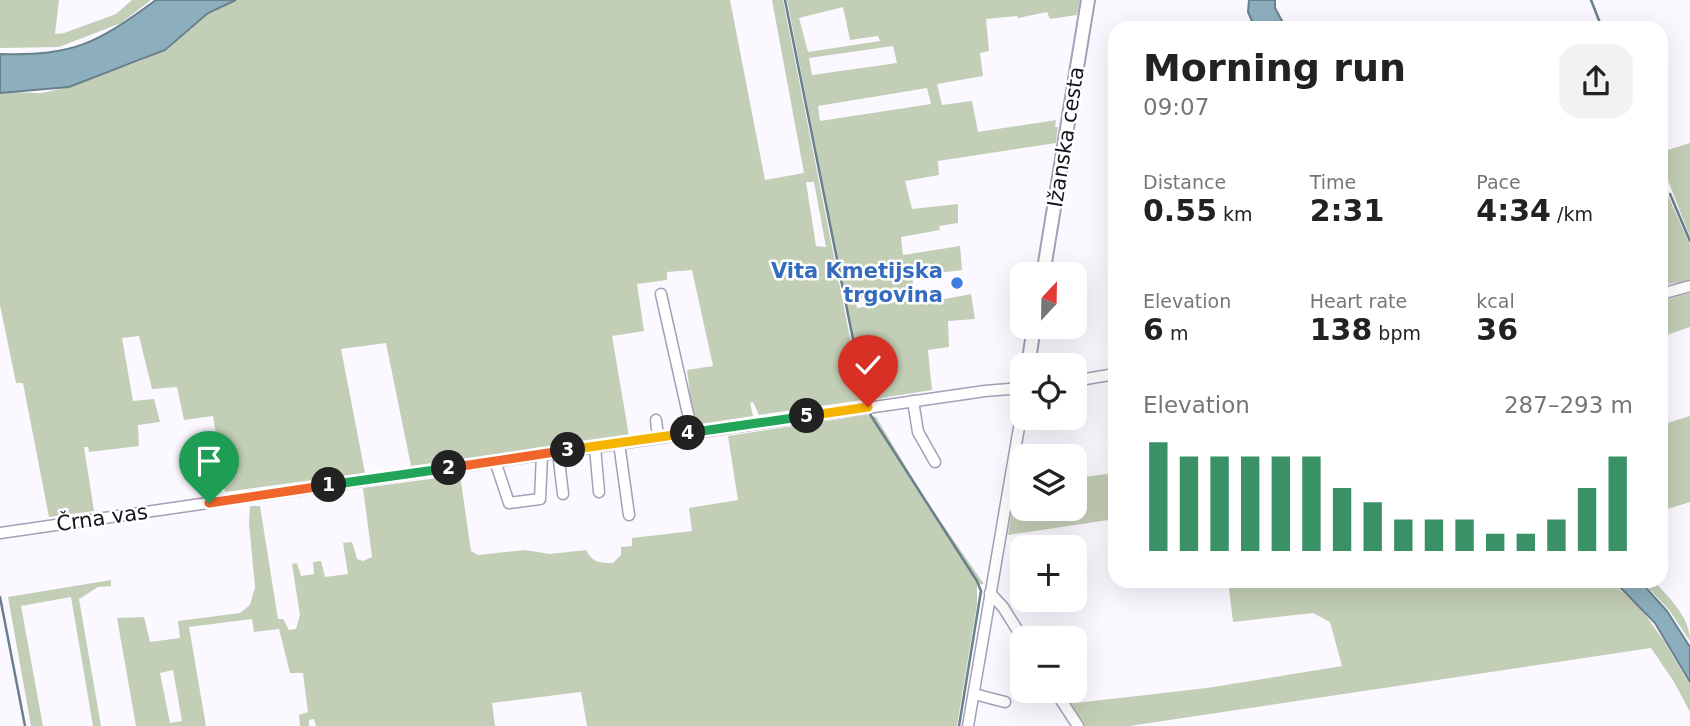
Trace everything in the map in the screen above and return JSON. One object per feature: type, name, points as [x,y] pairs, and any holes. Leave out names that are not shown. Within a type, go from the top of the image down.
[{"type":"main road","name":"Ižanska cesta","points":[[1045,262],[1088,0]]},
{"type":"street","points":[[1668,292],[1690,286]]},
{"type":"street","points":[[661,294],[692,432]]},
{"type":"street","points":[[1087,379],[1108,375]]},
{"type":"street","name":"Črna vas","points":[[0,533],[867,407],[1010,389]]},
{"type":"street","points":[[914,401],[918,432],[936,461]]},
{"type":"street","points":[[656,419],[658,438]]},
{"type":"street","points":[[968,726],[1019,430]]},
{"type":"street","points":[[620,443],[629,515]]},
{"type":"street","points":[[594,446],[599,492]]},
{"type":"street","points":[[558,452],[563,494]]},
{"type":"street","points":[[495,461],[509,503],[540,499],[542,455]]},
{"type":"street","points":[[990,593],[1015,626]]},
{"type":"street","points":[[974,694],[1005,702]]},
{"type":"street","points":[[1063,703],[1078,726]]},
{"type":"green space","points":[[0,0],[59,0],[55,34],[116,14],[132,0],[151,0],[121,23],[59,47],[0,48]]},
{"type":"green space","points":[[229,0],[730,0],[765,180],[804,173],[772,0],[783,0],[861,393],[787,0],[1080,0],[1077,15],[1050,19],[1047,12],[1018,18],[986,19],[989,51],[980,53],[983,76],[937,84],[942,105],[972,101],[978,132],[1056,120],[1055,127],[1058,127],[1056,143],[938,161],[939,175],[905,181],[912,209],[958,204],[958,223],[939,226],[940,230],[901,237],[903,255],[960,246],[962,270],[912,276],[914,290],[855,299],[857,308],[915,299],[935,301],[971,294],[975,319],[948,321],[949,347],[928,350],[932,390],[875,399],[866,380],[869,399],[759,415],[753,402],[750,403],[753,416],[694,425],[687,370],[713,366],[692,270],[667,272],[667,280],[637,284],[644,331],[612,336],[629,436],[411,466],[386,343],[341,349],[365,473],[225,492],[213,416],[184,420],[177,387],[152,389],[139,336],[122,338],[133,401],[154,399],[160,422],[138,425],[139,446],[89,452],[88,447],[84,447],[94,511],[49,517],[23,383],[16,383],[0,305],[0,92],[41,93],[65,88],[143,60],[208,9]],"holes":[[[843,7],[850,40],[878,36],[880,41],[808,52],[799,18]],[[893,46],[897,63],[812,75],[809,58]],[[927,88],[931,104],[820,121],[818,106]],[[806,182],[814,182],[826,247],[816,246]]]},
{"type":"green space","points":[[1690,143],[1690,237],[1668,180],[1668,150]]},
{"type":"green space","points":[[1668,196],[1690,245],[1690,281],[1668,284]]},
{"type":"green space","points":[[1690,293],[1690,327],[1668,335],[1668,299]]},
{"type":"green space","points":[[866,415],[876,417],[927,502],[984,584],[977,584],[977,604],[957,726],[587,726],[581,692],[492,703],[495,726],[316,726],[314,719],[309,720],[309,726],[300,726],[299,715],[308,712],[303,673],[290,673],[279,629],[254,632],[252,619],[189,627],[206,726],[136,726],[117,618],[144,617],[150,642],[180,638],[178,621],[240,613],[250,605],[255,587],[250,506],[260,506],[278,619],[283,619],[289,630],[296,629],[300,615],[292,564],[297,563],[301,576],[314,574],[313,562],[321,561],[325,577],[348,574],[343,543],[352,542],[357,559],[363,561],[372,557],[363,488],[460,475],[471,551],[478,555],[525,550],[550,554],[586,550],[591,558],[597,561],[613,563],[621,555],[621,547],[632,546],[632,538],[692,531],[689,508],[738,500],[728,436]],"holes":[[[173,670],[182,721],[170,723],[160,673]]]},
{"type":"green space","points":[[1690,416],[1690,502],[1668,509],[1668,423]]},
{"type":"green space","points":[[1108,474],[1108,520],[1008,535],[1010,521],[1087,521],[1087,476]]},
{"type":"green space","points":[[111,580],[111,586],[98,587],[79,599],[101,726],[93,726],[71,597],[21,606],[43,726],[31,726],[8,597]]},
{"type":"green space","points":[[1229,588],[1618,588],[1641,609],[1690,685],[1690,712],[1651,648],[1129,726],[1082,726],[1067,703],[1087,703],[1207,688],[1342,666],[1330,622],[1313,613],[1233,622]]},
{"type":"green space","points":[[1649,588],[1660,588],[1683,616],[1690,641],[1669,610]]},
{"type":"water","points":[[156,0],[236,0],[208,13],[165,50],[69,87],[0,93],[0,54],[48,52],[84,44],[117,27]]},
{"type":"water","points":[[1249,0],[1275,0],[1275,8],[1282,21],[1252,21],[1248,12]]},
{"type":"water","points":[[1621,588],[1646,588],[1667,611],[1690,647],[1690,682],[1655,623]]},
{"type":"waterway","points":[[785,0],[866,404]]},
{"type":"waterway","points":[[1591,0],[1599,21]]},
{"type":"waterway","points":[[1670,194],[1690,241]]},
{"type":"waterway","points":[[868,411],[981,591],[959,726]]},
{"type":"waterway","points":[[0,597],[25,726]]},
{"type":"place","name":"Vita Kmetijska trgovina","points":[[957,283]]},
{"type":"route","points":[[209,503],[868,407]]}]
